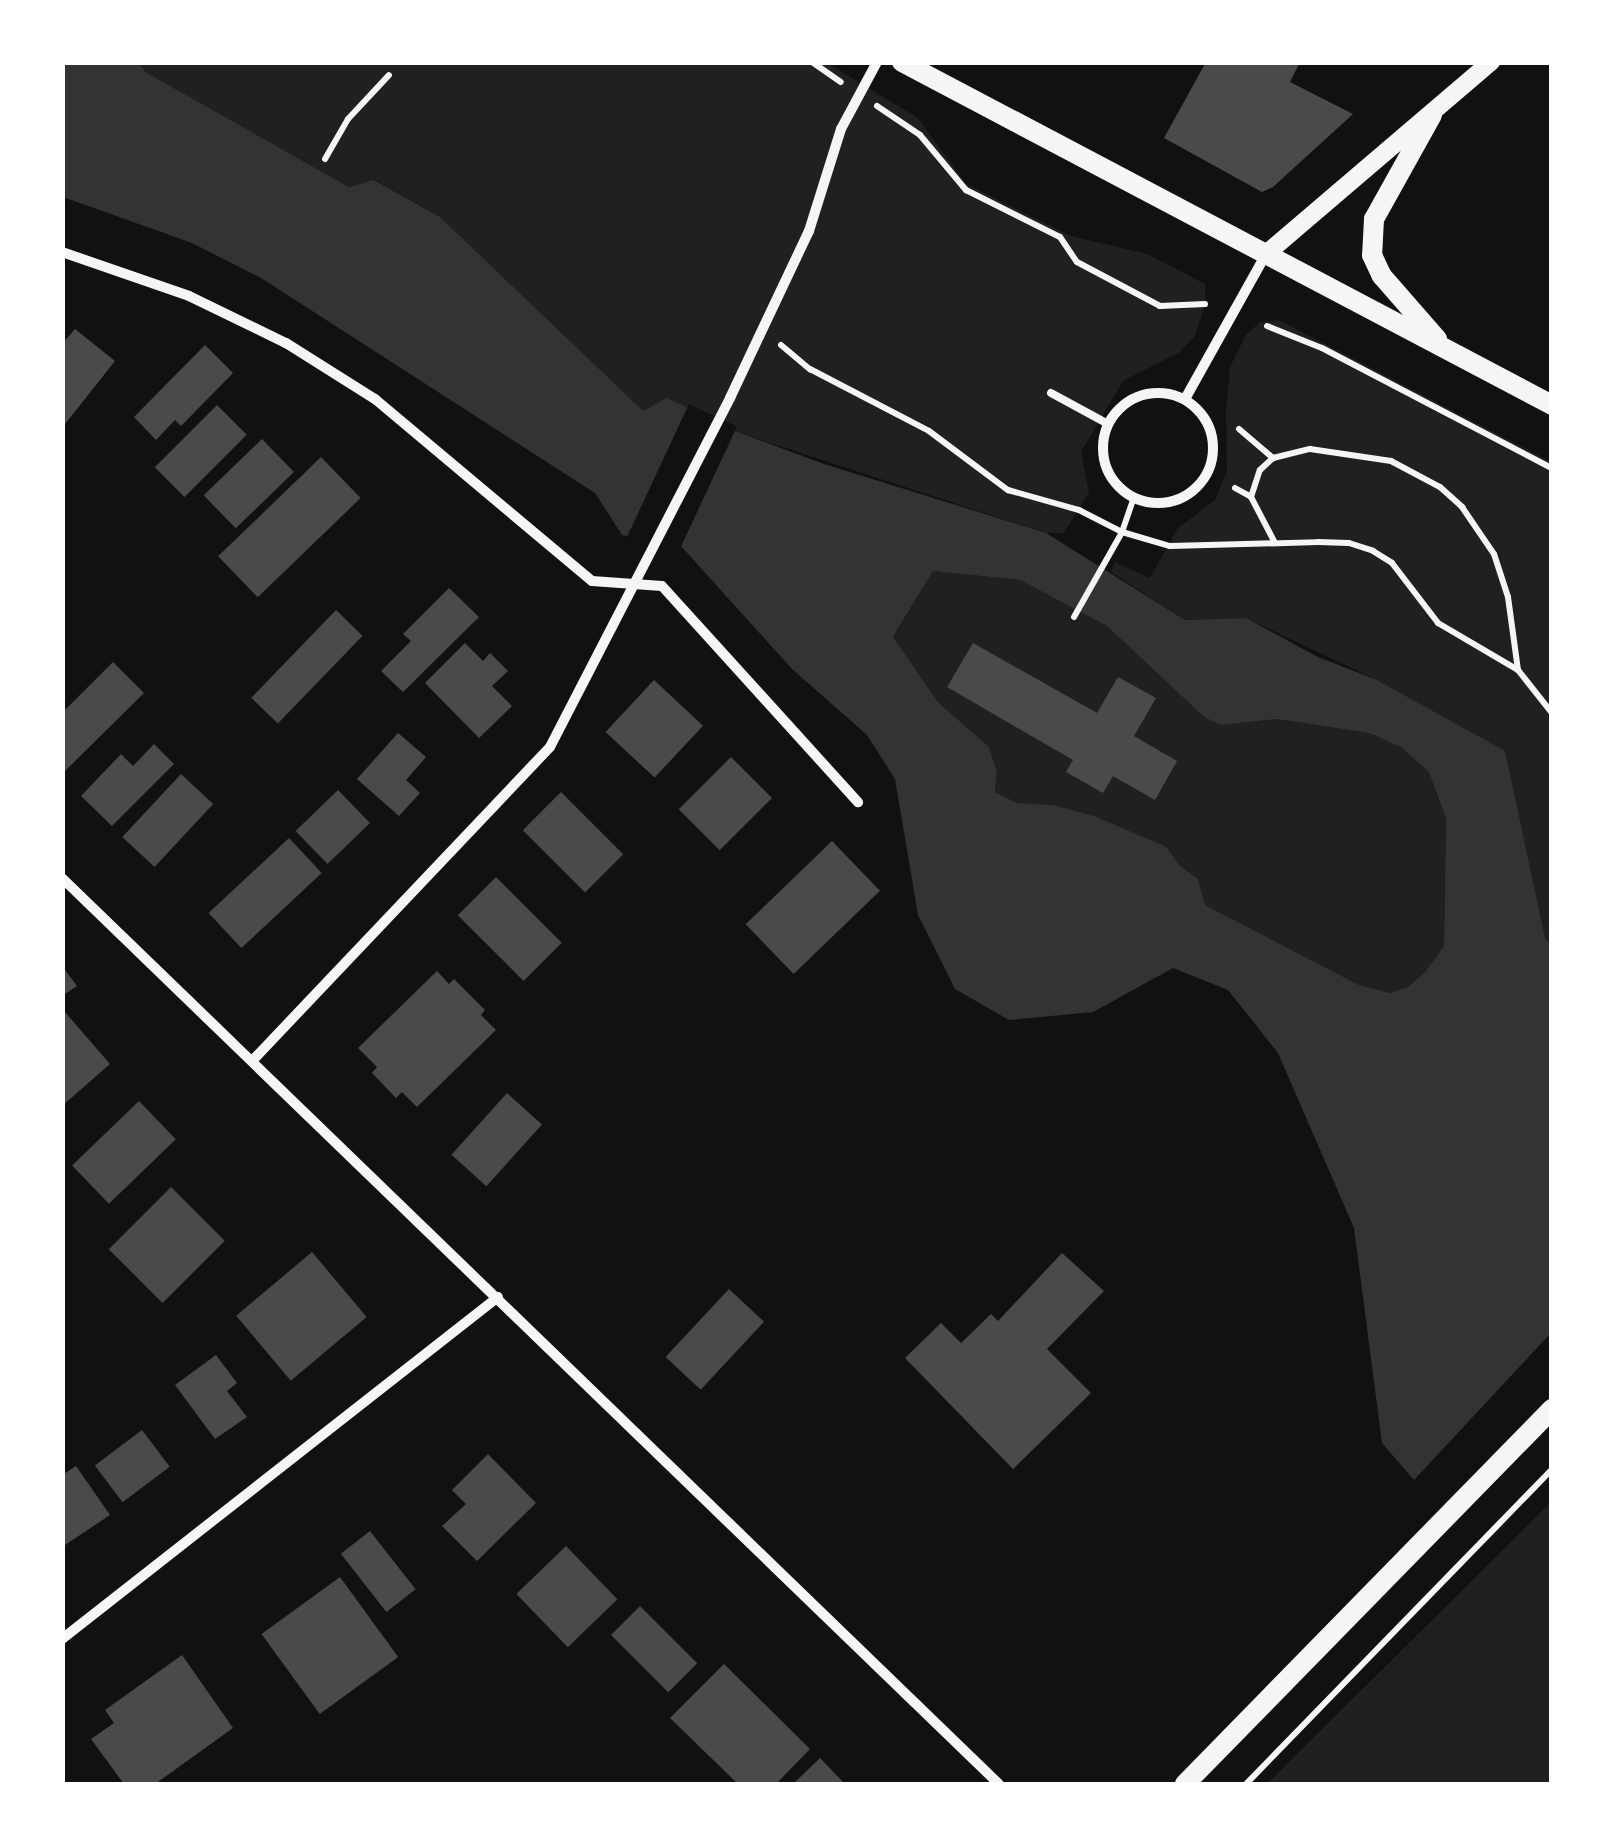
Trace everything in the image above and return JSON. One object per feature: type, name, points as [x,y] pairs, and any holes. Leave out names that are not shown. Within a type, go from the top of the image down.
[{"type":"main road","points":[[902,62],[1552,406]]},
{"type":"main road","points":[[1432,115],[1374,219],[1372,254],[1382,276],[1445,348]]},
{"type":"main road","points":[[1185,1784],[1552,1409]]},
{"type":"street","points":[[252,1060],[550,747],[730,398],[809,232],[841,129],[877,62]]},
{"type":"street","points":[[1185,399],[1266,254],[1491,62]]},
{"type":"street","points":[[62,252],[189,296],[286,343],[374,399],[592,581],[662,586],[858,802]]},
{"type":"street","points":[[1150,393],[1185,399],[1210,427],[1212,464],[1190,494],[1172,502],[1134,498],[1120,488],[1104,458],[1108,424],[1133,398],[1150,393]]},
{"type":"street","points":[[62,878],[999,1784]]},
{"type":"street","points":[[62,1639],[498,1297]]},
{"type":"lane","points":[[1051,393],[1108,424]]},
{"type":"path","points":[[812,62],[920,134],[966,190],[1060,237],[1077,262],[1160,306],[1205,304]]},
{"type":"path","points":[[325,159],[348,119],[389,75]]},
{"type":"path","points":[[1267,326],[1322,348],[1552,468]]},
{"type":"path","points":[[762,329],[810,368],[930,431],[1008,490],[1079,510],[1122,532],[1170,546],[1250,547],[1274,541],[1350,544],[1373,551],[1392,563],[1438,623],[1518,670],[1552,713]]},
{"type":"path","points":[[1239,429],[1273,458]]},
{"type":"path","points":[[1250,497],[1260,470],[1273,458],[1310,449],[1391,460],[1440,487],[1479,528],[1499,565],[1514,622],[1518,670]]},
{"type":"path","points":[[1234,488],[1250,497],[1274,541]]},
{"type":"path","points":[[1074,617],[1122,532],[1134,498]]},
{"type":"path","points":[[1246,1784],[1552,1469]]},
{"type":"shaded area","points":[[63,63],[140,63],[145,72],[349,187],[374,180],[440,217],[643,411],[667,398],[740,433],[824,464],[1046,533],[1185,620],[1246,618],[1318,657],[1377,680],[1505,751],[1545,938],[1551,945],[1551,1333],[1414,1480],[1382,1443],[1354,1228],[1278,1053],[1228,990],[1173,968],[1093,1012],[1009,1020],[955,989],[918,915],[895,779],[867,735],[792,669],[680,545],[622,535],[595,493],[261,278],[192,243],[63,197]],"holes":[[[933,571],[1020,580],[1107,626],[1204,717],[1221,725],[1277,719],[1369,733],[1401,747],[1429,772],[1446,819],[1444,946],[1425,972],[1408,987],[1390,993],[1359,985],[1205,905],[1198,879],[1179,865],[1167,847],[1094,816],[1053,805],[1017,803],[995,792],[997,772],[989,747],[938,702],[893,637]]]},
{"type":"shaded area","points":[[140,63],[827,63],[918,118],[966,184],[1071,236],[1147,254],[1205,284],[1205,304],[1195,336],[1180,352],[1123,381],[1081,452],[1089,492],[1064,533],[1046,533],[740,433],[690,410],[643,412],[440,217],[375,180],[349,187],[144,72]]},
{"type":"shaded area","points":[[1279,320],[1551,462],[1551,945],[1545,938],[1504,751],[1377,680],[1246,618],[1185,620],[1111,572],[1115,562],[1150,578],[1177,529],[1215,500],[1227,471],[1230,367],[1246,335],[1260,322]]},
{"type":"shaded area","points":[[933,571],[1020,580],[1107,626],[1204,717],[1221,725],[1277,719],[1369,733],[1401,747],[1429,772],[1446,820],[1444,946],[1425,972],[1408,987],[1390,993],[1359,985],[1205,905],[1198,879],[1179,865],[1167,847],[1053,805],[1017,803],[995,792],[997,772],[989,747],[938,702],[893,638]]},
{"type":"shaded area","points":[[1551,1502],[1551,1784],[1267,1784]]},
{"type":"pier","points":[[689,404],[737,426],[673,564],[625,542]]},
{"type":"building","points":[[1206,62],[1300,62],[1290,82],[1353,114],[1273,187],[1262,192],[1164,138]]},
{"type":"building","points":[[75,329],[115,361],[62,428],[62,344]]},
{"type":"building","points":[[205,345],[233,373],[181,426],[175,420],[156,440],[134,417]]},
{"type":"building","points":[[217,405],[247,435],[184,497],[155,467]]},
{"type":"building","points":[[262,439],[294,472],[236,528],[204,495]]},
{"type":"building","points":[[321,457],[361,498],[258,597],[218,556]]},
{"type":"building","points":[[449,588],[479,617],[403,692],[381,671],[411,641],[403,634]]},
{"type":"building","points":[[336,610],[363,636],[278,723],[251,698]]},
{"type":"building","points":[[465,643],[483,661],[490,653],[508,671],[492,686],[512,706],[479,738],[425,683]]},
{"type":"building","points":[[973,643],[1097,713],[1118,677],[1156,698],[1134,736],[1177,761],[1155,800],[1113,776],[1103,793],[1066,772],[1073,760],[947,687]]},
{"type":"building","points":[[113,662],[144,693],[62,774],[62,713]]},
{"type":"building","points":[[654,680],[703,726],[655,778],[606,732]]},
{"type":"building","points":[[398,733],[426,757],[406,780],[420,793],[399,816],[357,779]]},
{"type":"building","points":[[154,744],[174,764],[112,826],[81,796],[121,754],[133,766]]},
{"type":"building","points":[[731,757],[772,798],[720,850],[679,809]]},
{"type":"building","points":[[181,774],[213,804],[155,867],[122,837]]},
{"type":"building","points":[[338,790],[370,823],[328,864],[296,831]]},
{"type":"building","points":[[561,792],[623,854],[585,892],[523,830]]},
{"type":"building","points":[[289,838],[322,873],[241,948],[209,913]]},
{"type":"building","points":[[832,841],[880,891],[794,974],[746,924]]},
{"type":"building","points":[[496,877],[562,943],[524,981],[458,915]]},
{"type":"building","points":[[62,966],[77,986],[62,996]]},
{"type":"building","points":[[437,971],[449,984],[454,979],[485,1010],[481,1015],[496,1030],[417,1107],[402,1092],[396,1098],[372,1073],[377,1067],[358,1048]]},
{"type":"building","points":[[65,1012],[110,1064],[62,1106],[62,1014]]},
{"type":"building","points":[[507,1093],[542,1124],[486,1186],[451,1155]]},
{"type":"building","points":[[139,1101],[176,1139],[109,1204],[72,1166]]},
{"type":"building","points":[[171,1187],[225,1241],[163,1303],[109,1249]]},
{"type":"building","points":[[312,1252],[367,1317],[291,1381],[236,1316]]},
{"type":"building","points":[[1062,1253],[1104,1291],[1047,1349],[1091,1393],[1013,1469],[905,1358],[941,1323],[961,1343],[991,1314],[998,1321]]},
{"type":"building","points":[[729,1289],[764,1322],[701,1390],[666,1357]]},
{"type":"building","points":[[216,1355],[237,1383],[227,1391],[247,1417],[215,1439],[175,1385]]},
{"type":"building","points":[[142,1430],[170,1467],[123,1502],[95,1466]]},
{"type":"building","points":[[488,1454],[536,1503],[477,1561],[442,1526],[466,1504],[452,1490]]},
{"type":"building","points":[[76,1466],[110,1515],[62,1547],[62,1475]]},
{"type":"building","points":[[370,1531],[416,1589],[386,1612],[341,1554]]},
{"type":"building","points":[[566,1546],[617,1599],[568,1647],[516,1594]]},
{"type":"building","points":[[340,1577],[398,1657],[320,1714],[262,1634]]},
{"type":"building","points":[[640,1606],[697,1663],[668,1692],[611,1635]]},
{"type":"building","points":[[182,1655],[233,1728],[155,1784],[124,1784],[91,1739],[114,1723],[105,1710]]},
{"type":"building","points":[[724,1664],[810,1749],[776,1784],[738,1784],[670,1718]]},
{"type":"building","points":[[820,1758],[845,1784],[793,1784]]}]
